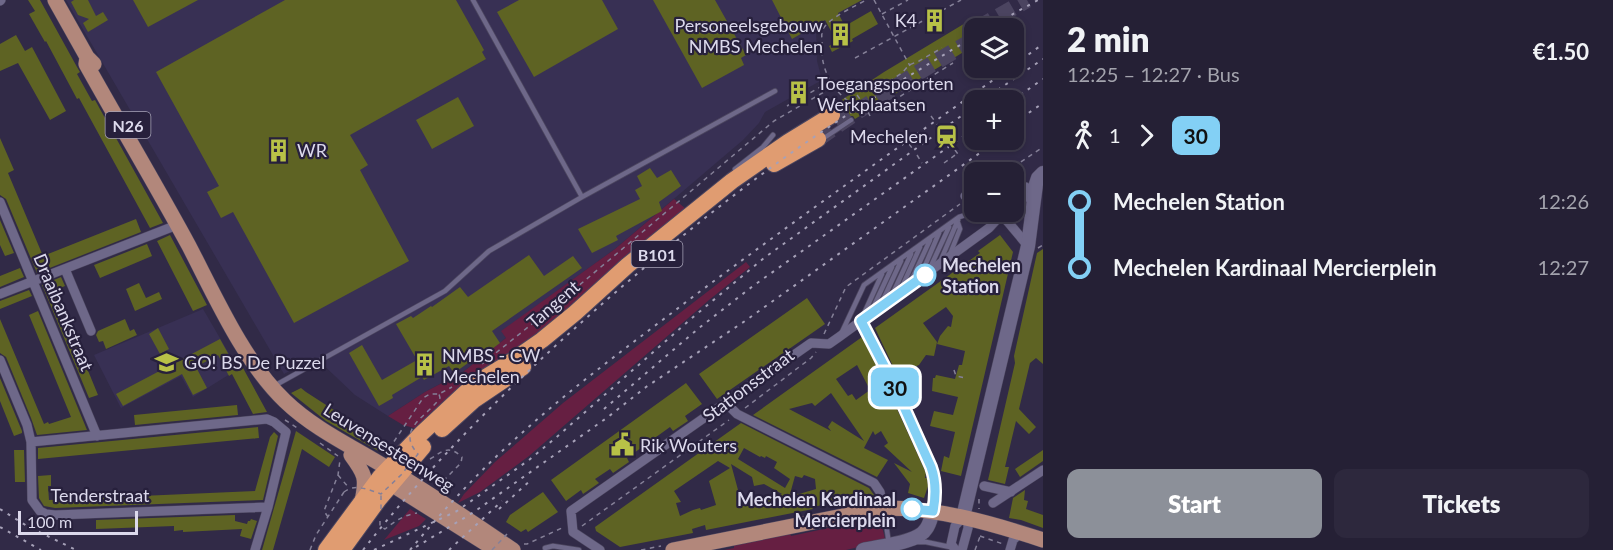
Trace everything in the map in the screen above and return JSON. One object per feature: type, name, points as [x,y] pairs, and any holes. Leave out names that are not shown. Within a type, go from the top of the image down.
[{"type":"highway","name":"Tangent","points":[[342,550],[379,499],[388,480],[422,434],[466,392],[542,340],[688,215],[788,142],[831,115]]},
{"type":"highway","name":"Tangent","points":[[326,550],[362,501],[388,480],[474,400],[542,354],[623,282],[775,163],[818,139]]},
{"type":"main road","name":"Leuvensesteenweg","points":[[56,0],[87,57],[86,64],[162,196],[237,335],[254,364],[272,387],[288,404],[388,480],[494,550]]},
{"type":"main road","name":"Leuvensesteenweg","points":[[254,364],[256,376],[278,405],[288,413],[368,464],[388,480],[516,547]]},
{"type":"main road","points":[[351,455],[363,471],[365,487],[362,501]]},
{"type":"main road","points":[[674,550],[883,508],[933,511],[1043,540]]},
{"type":"street","points":[[959,549],[951,544],[955,526],[966,518],[1032,248],[1032,191],[1043,173]]},
{"type":"street","points":[[1024,196],[1032,191]]},
{"type":"street","name":"Draaibankstraat","points":[[0,202],[97,436]]},
{"type":"street","name":"Stationsstraat","points":[[576,527],[571,511],[811,344],[829,344],[839,338],[989,228],[993,222]]},
{"type":"street","points":[[1008,222],[1032,248]]},
{"type":"street","points":[[0,294],[177,225]]},
{"type":"street","points":[[65,268],[91,331]]},
{"type":"street","points":[[861,321],[895,387],[931,467],[935,489],[933,511],[927,529],[923,533],[908,542],[863,550]]},
{"type":"street","name":"Tenderstraat","points":[[0,360],[27,425],[31,442],[32,500],[40,511],[46,514],[143,513],[268,507]]},
{"type":"street","points":[[727,404],[737,414],[874,483],[880,492],[883,508]]},
{"type":"street","points":[[31,442],[267,419],[286,432],[255,550]]},
{"type":"street","points":[[993,503],[1043,470]]},
{"type":"street","points":[[984,486],[1011,492]]},
{"type":"street","points":[[576,527],[600,550]]},
{"type":"street","points":[[1010,548],[1013,540],[1020,533]]},
{"type":"lane","points":[[473,0],[582,197]]},
{"type":"lane","points":[[272,387],[446,291],[489,251],[775,91]]},
{"type":"lane","points":[[795,152],[816,144],[851,120]]},
{"type":"lane","points":[[733,171],[763,147],[773,135]]},
{"type":"lane","points":[[688,215],[706,194]]},
{"type":"lane","points":[[839,338],[864,285],[964,215]]},
{"type":"lane","points":[[948,258],[960,229],[959,217]]},
{"type":"lane","points":[[938,265],[959,217]]},
{"type":"lane","points":[[928,272],[950,224]]},
{"type":"lane","points":[[919,279],[940,231]]},
{"type":"lane","points":[[909,286],[931,238]]},
{"type":"lane","points":[[899,294],[921,245]]},
{"type":"lane","points":[[890,300],[912,251]]},
{"type":"lane","points":[[880,308],[902,258]]},
{"type":"lane","points":[[870,315],[893,265]]},
{"type":"lane","points":[[861,321],[883,272]]},
{"type":"lane","points":[[883,508],[889,544]]},
{"type":"lane","points":[[908,542],[926,542],[959,549]]},
{"type":"lane","points":[[544,548],[552,546],[579,550]]},
{"type":"path","points":[[848,101],[830,82],[822,61],[822,31],[840,14],[866,0]]},
{"type":"path","points":[[874,0],[910,65]]},
{"type":"path","points":[[882,14],[906,0]]},
{"type":"path","points":[[855,58],[961,0]]},
{"type":"path","points":[[874,91],[902,73],[910,65],[942,48]]},
{"type":"path","points":[[927,80],[953,63]]},
{"type":"path","points":[[787,106],[830,82]]},
{"type":"path","points":[[479,366],[557,304],[774,121],[826,91],[830,82]]},
{"type":"path","points":[[885,106],[915,87]]},
{"type":"path","points":[[857,95],[863,103]]},
{"type":"path","points":[[868,112],[871,118]]},
{"type":"path","points":[[931,116],[934,120]]},
{"type":"path","points":[[937,124],[939,128]]},
{"type":"path","points":[[901,134],[906,140]]},
{"type":"path","points":[[944,135],[950,142]]},
{"type":"path","points":[[909,144],[912,148]]},
{"type":"path","points":[[1021,162],[1043,147]]},
{"type":"path","points":[[955,150],[960,157]]},
{"type":"path","points":[[944,163],[958,153]]},
{"type":"path","points":[[917,155],[922,163]]},
{"type":"path","points":[[1032,248],[1043,245]]},
{"type":"path","name":"Stationsstraat","points":[[516,547],[576,527],[737,414],[811,358],[820,344]]},
{"type":"path","points":[[954,370],[956,376],[965,378],[964,380]]},
{"type":"path","points":[[388,451],[423,398],[452,388]]},
{"type":"path","points":[[310,550],[316,535],[344,492],[349,488],[366,489],[401,475],[418,454],[409,440],[412,428],[437,402],[440,398],[439,394]]},
{"type":"path","points":[[287,421],[302,430]]},
{"type":"path","points":[[315,439],[340,457],[338,475],[324,511],[328,517]]},
{"type":"path","points":[[428,459],[445,450],[456,452],[462,457],[461,463],[443,482],[441,492]]},
{"type":"path","points":[[338,475],[349,488]]},
{"type":"path","points":[[381,509],[388,480]]},
{"type":"path","points":[[380,517],[380,526],[385,528],[403,517],[421,512]]},
{"type":"path","points":[[494,550],[507,534]]},
{"type":"path","points":[[980,536],[1010,548]]},
{"type":"shaded area","points":[[66,0],[862,0],[816,26],[817,61],[822,80],[765,112],[759,123],[743,140],[615,249],[502,331],[506,338],[463,372],[425,392],[388,416],[355,395],[315,357],[284,374]]},
{"type":"shaded area","points":[[674,199],[686,209],[574,307],[418,429],[403,425],[388,416],[425,392],[463,372],[506,338],[501,331],[615,249]]},
{"type":"shaded area","points":[[746,262],[750,267],[529,456],[480,492],[458,503],[495,462],[563,403]]},
{"type":"shaded area","name":"GO! BS De Puzzel","points":[[203,309],[238,369],[193,397],[181,376],[121,408],[94,355]]},
{"type":"shaded area","points":[[410,509],[426,519],[419,526],[384,540]]},
{"type":"shaded area","points":[[879,513],[884,541],[846,550],[724,550],[734,548],[734,543],[790,531],[791,536],[833,527],[852,518]]},
{"type":"building","points":[[28,0],[40,0],[80,72],[77,74],[92,101],[95,100],[163,223],[150,228],[79,98],[77,99],[29,14],[35,11]]},
{"type":"building","points":[[88,0],[96,16],[103,12],[108,20],[88,32],[83,23],[89,19],[78,15],[71,2]]},
{"type":"building","points":[[133,0],[198,0],[148,27]]},
{"type":"building","name":"WR","points":[[285,0],[456,0],[484,50],[482,52],[486,59],[350,135],[368,165],[360,170],[409,261],[294,323],[233,212],[221,218],[207,192],[219,186],[156,72]]},
{"type":"building","points":[[519,0],[602,0],[618,29],[534,77],[497,12]]},
{"type":"building","points":[[653,0],[715,0],[746,55],[741,58],[744,65],[702,88]]},
{"type":"building","points":[[772,0],[862,0],[838,13],[845,26],[871,11],[878,24],[832,52],[829,46],[837,42],[825,20],[792,39]]},
{"type":"building","points":[[964,24],[964,52],[855,119],[850,116],[839,123],[841,109],[834,105]]},
{"type":"building","points":[[16,35],[25,51],[32,47],[66,111],[50,120],[18,63],[0,71],[0,44]]},
{"type":"building","points":[[458,97],[474,126],[432,149],[416,120]]},
{"type":"building","points":[[0,138],[14,170],[8,173],[43,256],[136,219],[141,232],[37,273],[6,199],[0,195]]},
{"type":"building","points":[[650,168],[657,178],[671,170],[681,186],[659,202],[662,211],[616,236],[618,240],[592,253],[578,229],[640,199],[635,190],[642,186],[637,176]]},
{"type":"building","points":[[0,220],[14,253],[5,256],[0,245]]},
{"type":"building","points":[[170,235],[207,305],[193,311],[157,241]]},
{"type":"building","points":[[1000,235],[1013,252],[961,476],[941,471],[944,456],[949,458],[955,432],[930,426],[934,411],[953,415],[958,397],[932,391],[933,378],[936,375],[955,379],[959,365],[962,365],[965,351],[937,344],[948,326],[951,327],[953,316],[946,307],[923,323],[937,342],[934,356],[926,355],[919,365],[909,369],[910,371],[899,379],[875,328],[980,253],[978,251]]},
{"type":"building","points":[[147,244],[152,256],[100,278],[94,265]]},
{"type":"building","points":[[1043,249],[1043,364],[1036,358],[1030,363],[1019,409],[1036,427],[1029,434],[1016,421],[1005,467],[1009,467],[1005,484],[988,480],[1037,253]]},
{"type":"building","points":[[529,255],[544,276],[573,256],[582,268],[492,331],[500,343],[480,358],[478,356],[454,373],[449,366],[424,380],[422,377],[392,395],[393,398],[379,406],[349,353],[362,345],[382,380],[417,360],[396,324],[411,316],[413,318],[460,287],[468,297]]},
{"type":"building","points":[[20,268],[24,277],[0,287],[0,276]]},
{"type":"building","points":[[61,277],[65,286],[55,290],[98,395],[89,398],[42,285]]},
{"type":"building","points":[[139,283],[146,298],[159,292],[162,299],[135,311],[126,289]]},
{"type":"building","points":[[29,290],[32,296],[0,309],[0,301]]},
{"type":"building","points":[[807,298],[825,324],[717,399],[699,374]]},
{"type":"building","points":[[38,311],[87,430],[37,435],[6,357],[0,353],[0,319],[44,424],[71,417],[29,315]]},
{"type":"building","points":[[125,319],[130,331],[134,329],[137,335],[106,349],[103,341],[99,342],[96,335],[98,331]]},
{"type":"building","points":[[158,328],[169,349],[160,354],[149,334]]},
{"type":"building","points":[[862,337],[926,473],[928,486],[924,498],[908,493],[910,484],[894,463],[912,472],[884,446],[888,443],[881,431],[875,435],[873,431],[864,448],[888,460],[877,477],[753,415]],"holes":[[[857,365],[870,390],[856,400],[852,394],[848,396],[836,379]],[[831,393],[864,441],[832,421],[828,427],[831,431],[789,409],[812,403],[815,406]]]},
{"type":"building","points":[[220,339],[238,371],[243,368],[267,412],[253,414],[232,374],[229,376],[218,355],[196,367],[207,388],[193,395],[182,374],[123,406],[116,394]]},
{"type":"building","points":[[0,378],[22,431],[14,436],[0,401]]},
{"type":"building","name":"Rik Wouters","points":[[686,383],[702,404],[685,416],[688,421],[673,431],[670,427],[627,458],[629,462],[613,473],[610,469],[595,479],[599,483],[583,494],[581,490],[566,501],[551,480]]},
{"type":"building","points":[[301,388],[385,443],[380,452],[326,421],[291,393]]},
{"type":"building","points":[[237,405],[238,415],[135,425],[134,415]]},
{"type":"building","points":[[741,423],[869,488],[874,495],[835,505],[834,503],[812,507],[813,509],[706,530],[705,525],[692,529],[693,533],[620,547],[596,531],[595,527]],"holes":[[[744,448],[760,457],[765,458],[766,456],[777,462],[774,468],[790,479],[785,488],[738,459]],[[718,461],[730,468],[709,481],[716,505],[693,510],[680,516],[676,503],[681,502],[674,491]],[[731,464],[752,477],[754,486],[764,484],[782,494],[741,501]],[[804,475],[815,479],[816,489],[790,494],[795,476],[802,478]]]},
{"type":"building","points":[[258,427],[259,438],[38,459],[38,448]]},
{"type":"building","points":[[296,431],[335,457],[329,467],[302,449],[273,550],[262,550]]},
{"type":"building","points":[[274,432],[278,436],[263,500],[55,508],[44,506],[39,498],[38,476],[51,475],[51,486],[48,486],[49,500],[255,491],[270,437]]},
{"type":"building","points":[[14,450],[24,450],[25,482],[15,482]]},
{"type":"building","points":[[1043,450],[1043,461],[1020,477],[1015,469]]},
{"type":"building","points":[[1025,490],[1024,500],[1028,501],[1026,509],[1043,515],[1043,528],[1009,518],[1013,498]]},
{"type":"building","points":[[543,492],[558,512],[528,532],[526,529],[521,532],[506,522],[510,515]]},
{"type":"building","points":[[235,515],[235,521],[247,524],[251,519],[257,521],[251,539],[240,536],[242,529],[183,532],[183,530],[174,531],[174,526],[96,529],[96,520]]},
{"type":"tunnel","points":[[996,18],[1027,0]]},
{"type":"tunnel","points":[[818,139],[895,87],[964,46]]},
{"type":"railway","points":[[1006,18],[1038,0]]},
{"type":"railway","points":[[363,550],[420,482],[480,418],[610,297],[711,213],[790,154],[875,97],[964,43]]},
{"type":"railway","points":[[1024,58],[1043,44]]},
{"type":"railway","points":[[998,90],[1043,59]]},
{"type":"railway","points":[[410,550],[493,460],[584,380],[769,240],[996,78]]},
{"type":"railway","points":[[1024,92],[1043,79]]},
{"type":"railway","points":[[1024,116],[1043,103]]},
{"type":"railway","points":[[374,550],[457,511],[529,460],[764,258],[964,114]]},
{"type":"railway","points":[[604,409],[699,328],[753,286],[964,136]]},
{"type":"railway","points":[[416,547],[474,512],[608,417],[646,387],[745,321],[984,150]]},
{"type":"railway","points":[[499,509],[532,479]]},
{"type":"railway","points":[[449,550],[502,501]]},
{"type":"railway","points":[[0,509],[27,526],[76,550]]},
{"type":"railway","points":[[0,527],[41,550]]},
{"type":"bus line","name":"30","points":[[912,509],[933,511],[934,476],[895,387],[861,321],[925,275]]},
{"type":"place","name":"K4","points":[[935,20]]},
{"type":"place","name":"Personeelsgebouw NMBS Mechelen","points":[[841,35]]},
{"type":"place","name":"Toegangspoorten Werkplaatsen","points":[[799,93]]},
{"type":"place","name":"Mechelen","points":[[946,136]]},
{"type":"place","name":"WR","points":[[279,150]]},
{"type":"place","name":"Mechelen Station","points":[[925,275]]},
{"type":"place","name":"GO! BS De Puzzel","points":[[166,362]]},
{"type":"place","name":"NMBS - CW Mechelen","points":[[424,365]]},
{"type":"place","name":"Rik Wouters","points":[[622,445]]},
{"type":"place","name":"Mechelen Kardinaal Mercierplein","points":[[912,509]]}]
